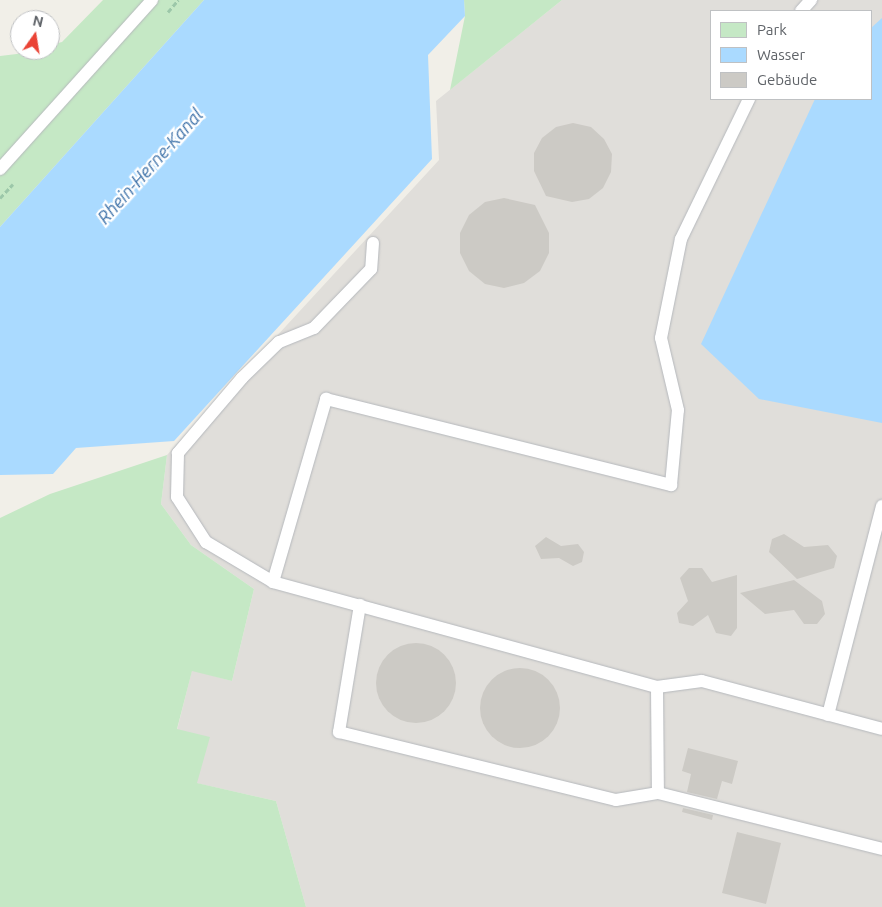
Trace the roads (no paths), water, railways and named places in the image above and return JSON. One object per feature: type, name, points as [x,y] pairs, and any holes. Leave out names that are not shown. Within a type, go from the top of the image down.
[{"type":"lane","points":[[0,169],[152,0]]},
{"type":"lane","points":[[273,582],[326,399],[671,485],[678,410],[661,338],[679,248],[750,100]]},
{"type":"lane","points":[[373,243],[371,269],[314,328],[279,342],[242,378],[178,453],[177,497],[206,542],[273,582],[657,687],[702,681],[882,730]]},
{"type":"lane","points":[[828,715],[882,506]]},
{"type":"lane","points":[[360,605],[339,732],[616,800],[658,793],[882,849]]},
{"type":"lane","points":[[657,687],[658,793]]},
{"type":"water","name":"Rhein-Herne-Kanal","points":[[204,0],[464,0],[465,16],[428,55],[432,159],[174,441],[76,448],[53,474],[0,475],[0,227]]},
{"type":"water","points":[[882,18],[882,423],[759,399],[701,344],[815,100],[872,100],[872,27]]}]
